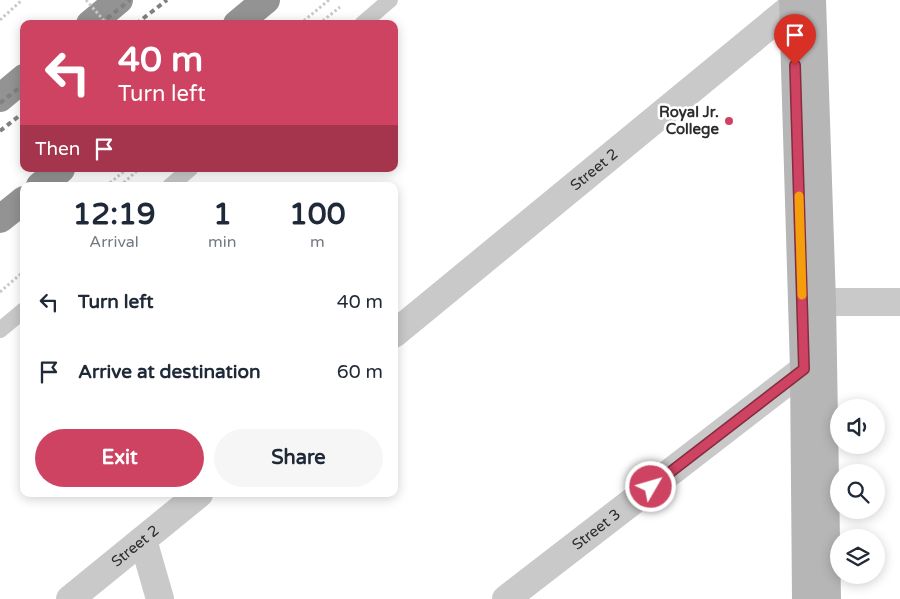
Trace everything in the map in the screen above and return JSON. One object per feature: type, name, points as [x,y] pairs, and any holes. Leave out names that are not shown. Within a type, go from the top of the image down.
[{"type":"highway","points":[[95,20],[119,0]]},
{"type":"highway","points":[[242,20],[266,0]]},
{"type":"highway","points":[[0,98],[20,81]]},
{"type":"highway","points":[[45,182],[57,172]]},
{"type":"highway","points":[[0,219],[20,203]]},
{"type":"main road","points":[[799,2],[828,302],[827,599]]},
{"type":"main road","points":[[799,2],[806,599]]},
{"type":"street","name":"Street 2","points":[[398,331],[799,2]]},
{"type":"street","points":[[828,302],[900,302]]},
{"type":"street","name":"Street 3","points":[[506,599],[528,591],[804,369]]},
{"type":"street","name":"Street 2","points":[[70,599],[195,497]]},
{"type":"street","points":[[143,540],[160,599]]},
{"type":"lane","points":[[367,20],[390,0]]},
{"type":"lane","points":[[175,182],[186,172]]},
{"type":"lane","points":[[0,330],[20,313]]},
{"type":"path","points":[[0,20],[22,0]]},
{"type":"path","points":[[86,0],[104,20]]},
{"type":"path","points":[[305,20],[329,0]]},
{"type":"path","points":[[324,20],[341,6]]},
{"type":"path","points":[[111,182],[122,172]]},
{"type":"path","points":[[124,182],[136,172]]},
{"type":"path","points":[[0,292],[20,274]]},
{"type":"railway","points":[[105,20],[130,0]]},
{"type":"railway","points":[[141,20],[167,0]]},
{"type":"railway","points":[[0,103],[20,87]]},
{"type":"railway","points":[[0,131],[20,115]]},
{"type":"slow traffic","points":[[799,196],[802,295]]},
{"type":"place","name":"Royal Jr. College","points":[[729,121]]},
{"type":"route","points":[[651,487],[804,369],[795,65]]}]
